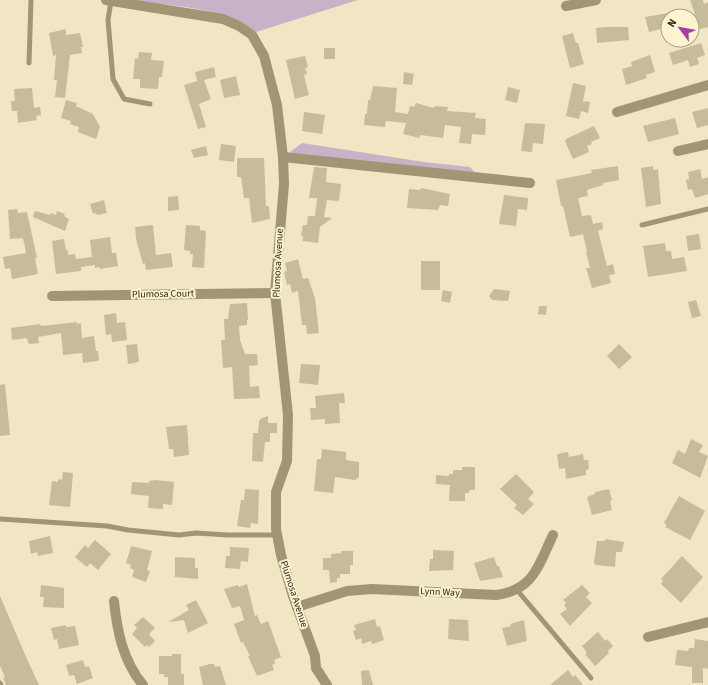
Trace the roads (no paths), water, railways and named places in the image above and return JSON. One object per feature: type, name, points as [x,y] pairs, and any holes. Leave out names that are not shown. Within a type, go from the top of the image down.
[{"type":"street","name":"Plumosa Avenue","points":[[108,0],[223,20],[240,26],[252,35],[264,56],[277,104],[284,157],[284,184],[275,293],[288,415],[287,461],[276,492],[277,535],[281,555],[297,607],[315,656],[316,668],[328,685]]},
{"type":"street","points":[[566,6],[596,0]]},
{"type":"street","points":[[617,112],[708,84]]},
{"type":"street","points":[[678,151],[708,144]]},
{"type":"street","points":[[284,157],[530,183]]},
{"type":"street","name":"Plumosa Court","points":[[52,296],[275,293]]},
{"type":"street","name":"Lynn Way","points":[[297,607],[347,591],[372,589],[496,595],[511,593],[522,587],[533,576],[553,535]]},
{"type":"street","points":[[114,601],[119,640],[133,671],[143,685]]},
{"type":"street","points":[[648,637],[708,622]]},
{"type":"lane","points":[[29,63],[31,0]]},
{"type":"lane","points":[[108,0],[108,20],[113,79],[124,99],[150,104]]},
{"type":"lane","points":[[642,225],[708,209]]},
{"type":"lane","points":[[0,520],[107,526],[128,530],[179,535],[196,533],[228,535],[277,535]]},
{"type":"lane","points":[[517,590],[592,678]]}]
